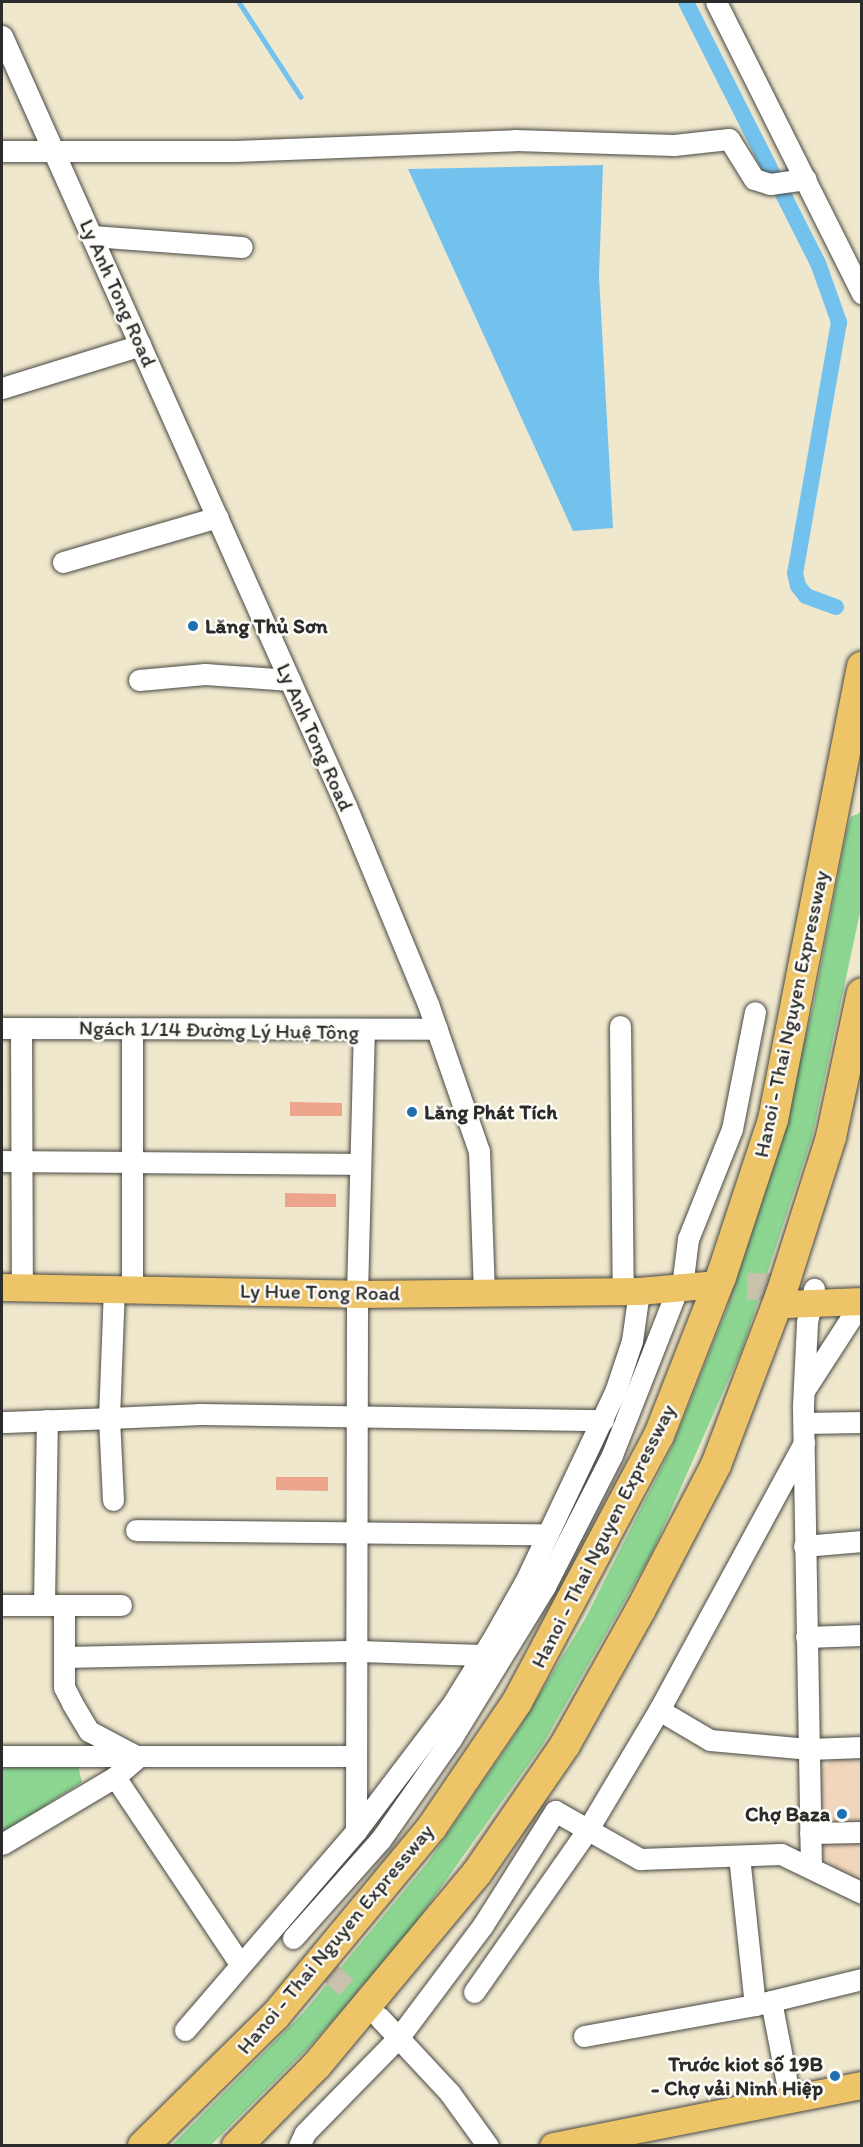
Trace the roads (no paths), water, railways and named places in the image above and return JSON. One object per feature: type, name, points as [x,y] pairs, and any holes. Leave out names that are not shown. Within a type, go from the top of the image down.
[{"type":"highway","name":"Hanoi - Thai Nguyen Expressway","points":[[142,2145],[173,2120],[276,2015],[432,1827],[517,1702],[659,1435],[721,1277],[773,1120],[861,667]]},
{"type":"highway","points":[[237,2145],[316,2066],[477,1873],[565,1745],[640,1611],[716,1465],[781,1294],[831,1137],[861,993]]},
{"type":"main road","name":"Ly Hue Tong Road","points":[[12,1287],[357,1294],[631,1291],[691,1293]]},
{"type":"main road","points":[[801,1296],[861,1301]]},
{"type":"main road","points":[[553,2145],[861,2085]]},
{"type":"street","points":[[716,2],[806,178],[861,293]]},
{"type":"street","name":"Ly Anh Tong Road","points":[[2,36],[290,680],[437,1029],[473,1128],[482,1166],[484,1292]]},
{"type":"street","points":[[2,151],[235,150],[515,140],[674,145],[729,139],[754,179],[770,184],[806,178]]},
{"type":"street","points":[[92,236],[242,246]]},
{"type":"street","points":[[2,388],[141,345]]},
{"type":"street","points":[[63,562],[218,517]]},
{"type":"street","points":[[139,680],[205,674],[290,680]]},
{"type":"street","points":[[277,1923],[301,1945],[381,1839],[451,1739],[545,1586],[691,1293],[688,1239],[732,1129],[755,1012]]},
{"type":"street","points":[[185,2030],[356,1831],[453,1703],[526,1580],[603,1420],[632,1341],[620,1026]]},
{"type":"street","points":[[11,1028],[12,1287]]},
{"type":"street","name":"Ngách 1/14 Đường Lý Huệ Tông","points":[[11,1028],[364,1031],[437,1029]]},
{"type":"street","points":[[113,1500],[109,1418],[123,1288],[132,1162],[132,1029]]},
{"type":"street","points":[[356,1831],[359,1415],[357,1294],[364,1031]]},
{"type":"street","points":[[11,1161],[360,1164]]},
{"type":"street","points":[[801,1296],[805,1389],[804,1546],[811,1868]]},
{"type":"street","points":[[805,1389],[861,1301]]},
{"type":"street","points":[[2,1422],[201,1414],[603,1420]]},
{"type":"street","points":[[47,1420],[54,1605],[64,1657],[64,1687],[89,1731],[138,1757]]},
{"type":"street","points":[[804,1433],[861,1422]]},
{"type":"street","points":[[474,1992],[588,1829],[658,1710],[804,1433]]},
{"type":"street","points":[[136,1530],[358,1529],[547,1534]]},
{"type":"street","points":[[804,1546],[861,1541]]},
{"type":"street","points":[[2,1605],[121,1605]]},
{"type":"street","points":[[806,1637],[861,1635]]},
{"type":"street","points":[[64,1657],[358,1651],[481,1655]]},
{"type":"street","points":[[658,1710],[711,1740],[808,1749],[861,1747]]},
{"type":"street","points":[[70,1755],[84,1766],[88,1777],[77,1799]]},
{"type":"street","points":[[2,1756],[356,1756]]},
{"type":"street","points":[[2,1844],[115,1777],[138,1757]]},
{"type":"street","points":[[115,1777],[241,1965]]},
{"type":"street","points":[[299,2145],[320,2118],[399,2037],[483,1925],[555,1811],[640,1859],[781,1854],[861,1893]]},
{"type":"street","points":[[810,1833],[861,1832]]},
{"type":"street","points":[[739,1856],[763,2003],[790,2099]]},
{"type":"street","points":[[584,2036],[763,2003],[861,1979]]},
{"type":"street","points":[[379,2017],[449,2092],[488,2145]]},
{"type":"water","points":[[603,165],[599,276],[613,528],[573,531],[408,169]]},
{"type":"waterway","points":[[239,2],[301,97]]},
{"type":"waterway","points":[[686,2],[818,263],[839,322],[795,573],[798,586],[806,596],[836,607]]},
{"type":"tunnel","points":[[706,1285],[792,1287]]},
{"type":"tunnel","points":[[308,1952],[376,2014]]},
{"type":"place","name":"Lăng Thủ Sơn","points":[[193,626]]},
{"type":"place","name":"Lăng Phát Tích","points":[[412,1112]]},
{"type":"place","name":"Chợ Baza","points":[[842,1814]]},
{"type":"place","name":"Trước kiot số 19B - Chợ vải Ninh Hiệp","points":[[835,2076]]}]
